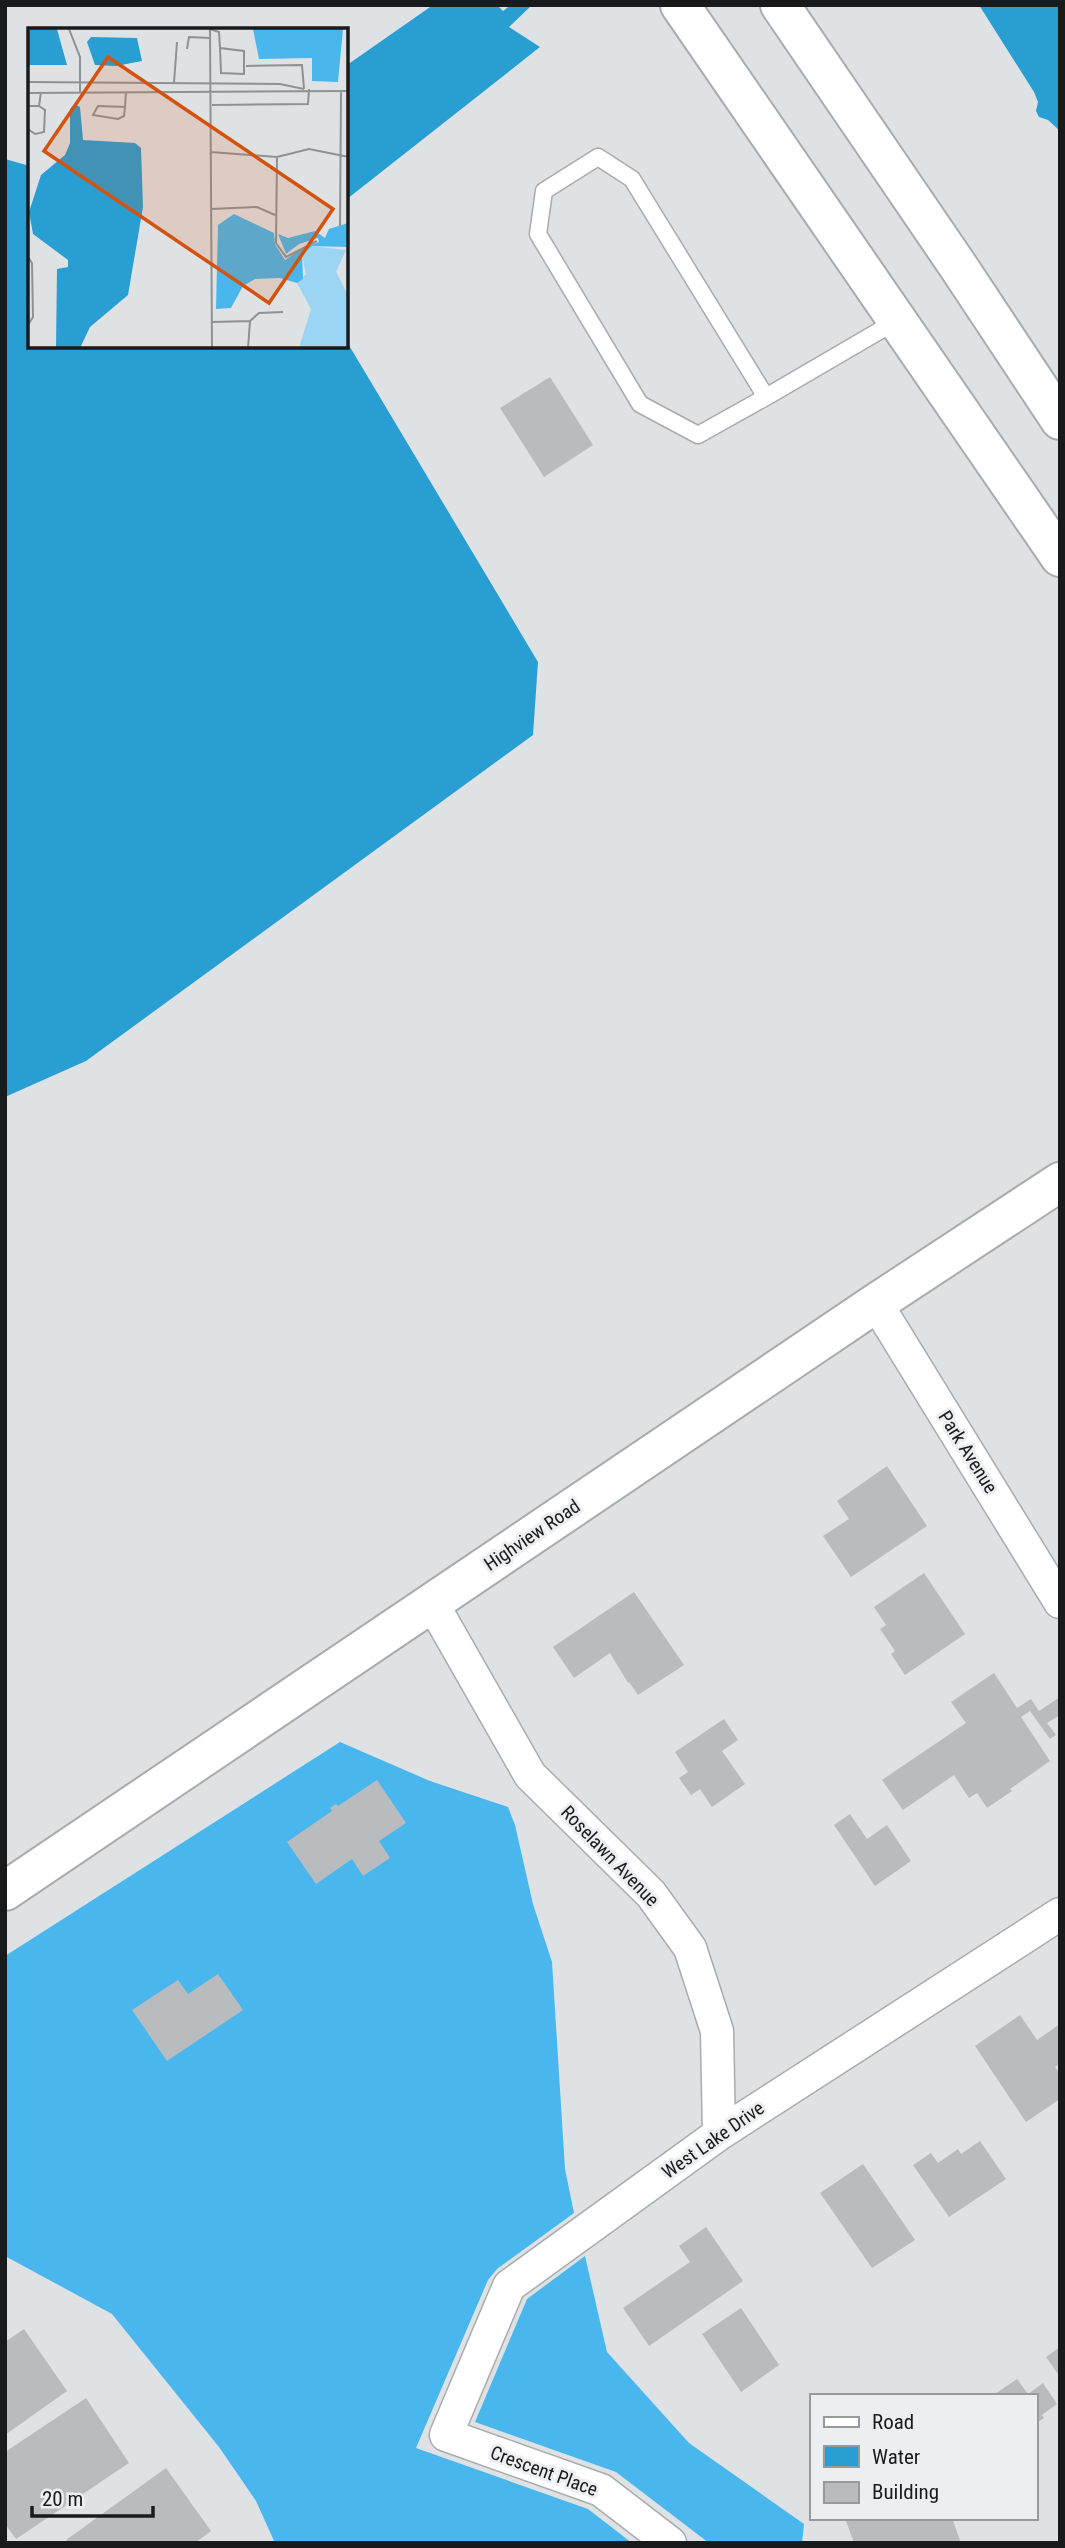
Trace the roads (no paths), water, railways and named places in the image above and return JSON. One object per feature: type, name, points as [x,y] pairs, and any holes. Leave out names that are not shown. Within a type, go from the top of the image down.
[{"type":"street","points":[[680,5],[1060,557]]},
{"type":"street","points":[[779,5],[1060,420]]},
{"type":"street","name":"Highview Road","points":[[5,1891],[876,1303],[1060,1182]]},
{"type":"street","name":"Park Avenue","points":[[876,1303],[1060,1602]]},
{"type":"street","name":"Roselawn Avenue","points":[[432,1603],[530,1774],[651,1894],[690,1948],[717,2031],[719,2134]]},
{"type":"street","name":"West Lake Drive","points":[[446,2435],[509,2286],[719,2134],[1060,1914]]},
{"type":"street","name":"Crescent Place","points":[[446,2435],[601,2490],[670,2543]]},
{"type":"lane","points":[[766,397],[632,179],[598,157],[544,191],[538,234],[640,404],[698,435],[766,397],[898,320]]},
{"type":"water","points":[[433,5],[497,5],[503,11],[511,5],[532,5],[509,27],[540,47],[348,198],[348,64]]},
{"type":"water","points":[[979,5],[1060,5],[1060,131],[1048,120],[1039,117],[1034,92]]},
{"type":"water","points":[[5,159],[28,165],[28,348],[348,348],[348,344],[538,662],[533,735],[86,1061],[5,1097]]}]
